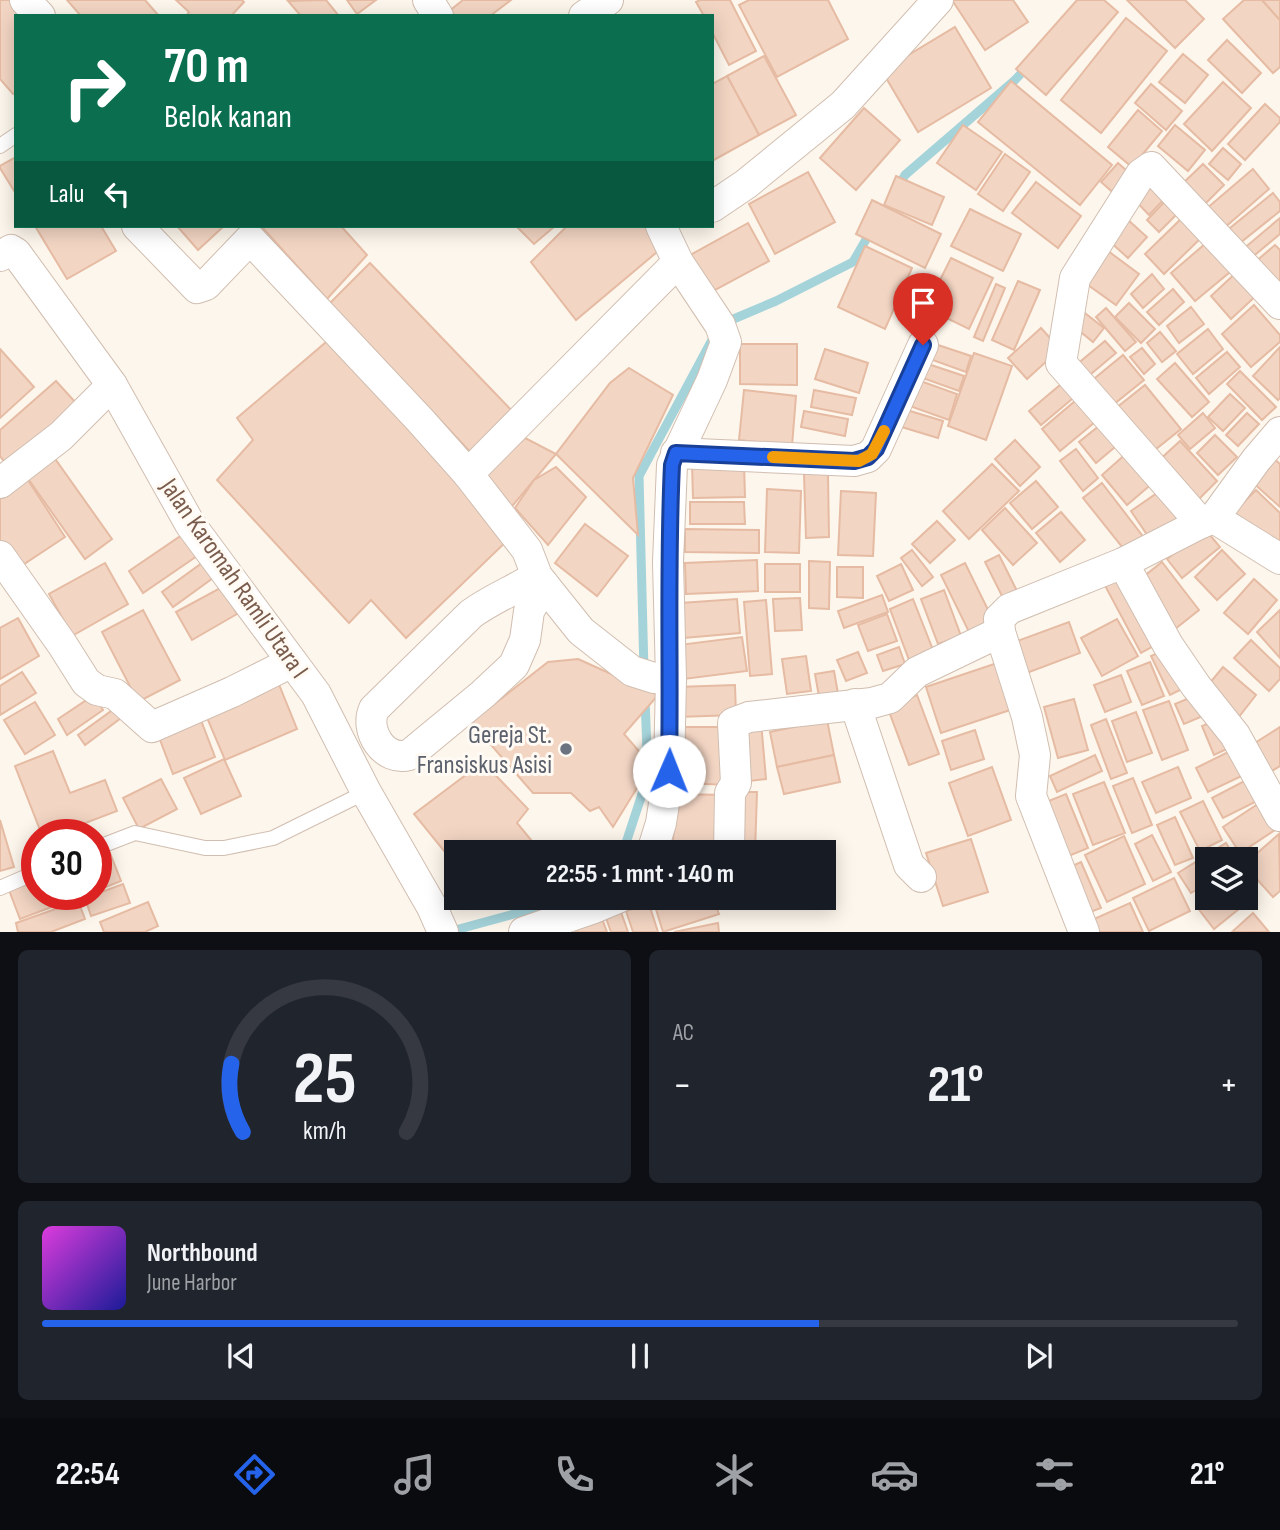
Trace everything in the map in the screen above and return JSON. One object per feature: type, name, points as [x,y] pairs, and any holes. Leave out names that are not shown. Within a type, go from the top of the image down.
[{"type":"street","points":[[25,0],[38,14]]},
{"type":"street","points":[[587,14],[608,0]]},
{"type":"street","points":[[714,206],[746,184],[844,105],[925,4]]},
{"type":"street","points":[[1280,304],[1151,167],[1142,174],[1075,278],[1061,363],[1208,520],[1280,559]]},
{"type":"street","points":[[139,228],[197,288],[206,285],[250,239],[468,474],[527,550],[541,581],[581,631],[632,671],[654,678],[671,679]]},
{"type":"street","points":[[468,474],[673,238],[726,335],[726,342],[712,380],[672,465],[668,562],[671,679],[669,771],[656,840]]},
{"type":"street","name":"Jalan Karomah Ramli Utara I","points":[[0,256],[11,250],[16,253],[112,385],[190,524],[316,694],[366,792],[438,919]]},
{"type":"street","points":[[676,453],[863,460],[876,449],[923,345]]},
{"type":"street","points":[[0,482],[61,436],[112,385]]},
{"type":"street","points":[[1084,932],[1031,796],[1035,755],[1027,717],[1000,632],[999,619],[1009,609],[1123,563],[1208,520],[1280,432]]},
{"type":"street","points":[[0,556],[90,686],[115,694],[152,727],[292,662]]},
{"type":"street","points":[[1123,563],[1168,645],[1235,735],[1280,816]]},
{"type":"street","points":[[541,581],[529,611],[525,640],[514,665],[409,755],[397,756],[382,748],[374,736],[371,724],[374,709],[471,614],[488,602],[541,581]]},
{"type":"street","points":[[729,840],[730,793],[736,782],[733,723],[749,718],[890,698],[917,672],[1000,632]]},
{"type":"street","points":[[855,704],[909,864],[921,877]]},
{"type":"street","points":[[524,932],[566,925],[595,910]]},
{"type":"lane","points":[[112,842],[135,833],[205,848],[224,848],[273,838],[366,792]]},
{"type":"lane","points":[[0,888],[21,879]]},
{"type":"building","points":[[0,0],[22,0],[35,14],[14,14],[14,93],[0,79]]},
{"type":"building","points":[[67,0],[145,0],[157,14],[79,14]]},
{"type":"building","points":[[176,0],[244,2],[233,14],[188,14],[189,12]]},
{"type":"building","points":[[326,0],[337,14],[299,14],[288,1]]},
{"type":"building","points":[[347,0],[376,0],[357,14]]},
{"type":"building","points":[[463,0],[511,0],[493,14],[446,14]]},
{"type":"building","points":[[730,0],[756,51],[729,65],[714,36],[714,14],[703,14],[696,2]]},
{"type":"building","points":[[749,0],[828,0],[848,39],[777,77],[739,5]]},
{"type":"building","points":[[952,0],[1013,0],[1028,22],[985,50]]},
{"type":"building","points":[[1077,0],[1104,0],[1118,12],[1046,95],[1016,69]]},
{"type":"building","points":[[1127,0],[1185,0],[1204,19],[1175,48]]},
{"type":"building","points":[[1244,0],[1262,0],[1280,20],[1280,67],[1273,73],[1223,19]]},
{"type":"building","points":[[1262,0],[1280,0],[1280,20]]},
{"type":"building","points":[[1126,18],[1167,51],[1101,133],[1061,100]]},
{"type":"building","points":[[955,27],[991,88],[918,132],[882,71]]},
{"type":"building","points":[[1227,40],[1261,73],[1242,93],[1208,60]]},
{"type":"building","points":[[1183,54],[1208,75],[1185,103],[1159,82]]},
{"type":"building","points":[[764,56],[796,115],[759,135],[727,76]]},
{"type":"building","points":[[727,76],[759,135],[714,160],[714,83]]},
{"type":"building","points":[[1011,81],[1112,165],[1080,205],[978,122]]},
{"type":"building","points":[[1223,82],[1251,108],[1212,151],[1184,124]]},
{"type":"building","points":[[1151,84],[1182,111],[1166,130],[1135,103]]},
{"type":"building","points":[[1265,104],[1280,118],[1280,122],[1245,160],[1228,144]]},
{"type":"building","points":[[864,108],[900,140],[856,190],[820,158]]},
{"type":"building","points":[[1138,110],[1162,131],[1132,167],[1108,147]]},
{"type":"building","points":[[963,125],[1002,152],[976,190],[937,163]]},
{"type":"building","points":[[1175,125],[1205,150],[1188,171],[1158,146]]},
{"type":"building","points":[[1223,148],[1241,164],[1228,180],[1209,164]]},
{"type":"building","points":[[1005,154],[1030,172],[1003,211],[978,194]]},
{"type":"building","points":[[14,158],[14,191],[0,168]]},
{"type":"building","points":[[1118,163],[1134,177],[1117,196],[1101,182]]},
{"type":"building","points":[[1203,164],[1224,185],[1202,207],[1181,185]]},
{"type":"building","points":[[1253,169],[1269,189],[1223,229],[1206,209]]},
{"type":"building","points":[[808,172],[835,222],[775,254],[749,204]]},
{"type":"building","points":[[896,176],[944,197],[932,225],[884,205]]},
{"type":"building","points":[[1152,177],[1169,194],[1149,215],[1132,197]]},
{"type":"building","points":[[1036,182],[1081,216],[1058,248],[1012,213]]},
{"type":"building","points":[[1273,193],[1280,202],[1280,211],[1235,247],[1224,233]]},
{"type":"building","points":[[1171,195],[1184,207],[1159,232],[1147,220]]},
{"type":"building","points":[[872,200],[941,234],[925,268],[856,234]]},
{"type":"building","points":[[970,209],[1021,234],[1003,271],[951,246]]},
{"type":"building","points":[[1185,215],[1204,235],[1164,274],[1145,254]]},
{"type":"building","points":[[1280,218],[1280,234],[1250,259],[1242,250]]},
{"type":"building","points":[[1127,219],[1147,237],[1128,258],[1108,240]]},
{"type":"building","points":[[748,223],[769,261],[704,296],[683,259]]},
{"type":"building","points":[[36,228],[102,228],[116,251],[67,279]]},
{"type":"building","points":[[179,228],[222,228],[198,250]]},
{"type":"building","points":[[263,228],[343,228],[367,255],[327,299]]},
{"type":"building","points":[[518,228],[553,228],[534,244]]},
{"type":"building","points":[[565,228],[651,228],[663,247],[576,320],[531,262]]},
{"type":"building","points":[[1212,238],[1236,267],[1195,301],[1171,273]]},
{"type":"building","points":[[1275,245],[1280,250],[1280,293],[1254,263]]},
{"type":"building","points":[[865,246],[912,268],[885,329],[838,307]]},
{"type":"building","points":[[1104,248],[1139,274],[1116,305],[1081,280]]},
{"type":"building","points":[[951,258],[993,278],[969,329],[926,308]]},
{"type":"building","points":[[370,263],[515,414],[475,457],[330,303]]},
{"type":"building","points":[[1239,270],[1259,293],[1231,319],[1211,296]]},
{"type":"building","points":[[1152,274],[1164,289],[1143,308],[1131,294]]},
{"type":"building","points":[[1018,281],[1040,290],[1014,350],[992,340]]},
{"type":"building","points":[[996,284],[1005,288],[983,341],[974,337]]},
{"type":"building","points":[[1173,289],[1184,302],[1159,325],[1147,312]]},
{"type":"building","points":[[1129,303],[1155,329],[1141,343],[1115,317]]},
{"type":"building","points":[[1254,305],[1280,335],[1280,342],[1251,367],[1222,334]]},
{"type":"building","points":[[1191,307],[1204,324],[1179,343],[1167,326]]},
{"type":"building","points":[[1106,308],[1136,342],[1125,351],[1096,317]]},
{"type":"building","points":[[1081,310],[1104,328],[1093,342],[1071,324]]},
{"type":"building","points":[[1041,328],[1060,349],[1027,379],[1008,358]]},
{"type":"building","points":[[1208,329],[1223,349],[1193,374],[1177,354]]},
{"type":"building","points":[[1160,332],[1176,351],[1162,362],[1147,343]]},
{"type":"building","points":[[332,337],[511,537],[406,638],[371,600],[349,623],[217,480],[253,440],[237,418]]},
{"type":"building","points":[[1105,341],[1116,353],[1085,379],[1075,366]]},
{"type":"building","points":[[932,343],[971,356],[966,372],[927,358]]},
{"type":"building","points":[[740,344],[797,344],[797,385],[740,384]]},
{"type":"building","points":[[1280,347],[1280,398],[1278,400],[1253,376]]},
{"type":"building","points":[[1142,348],[1155,364],[1144,374],[1130,357]]},
{"type":"building","points":[[0,349],[34,387],[0,418]]},
{"type":"building","points":[[825,349],[868,363],[859,393],[815,379]]},
{"type":"building","points":[[1227,352],[1240,367],[1209,394],[1196,378]]},
{"type":"building","points":[[974,353],[1012,366],[986,440],[948,426]]},
{"type":"building","points":[[1123,355],[1144,380],[1109,408],[1089,383]]},
{"type":"building","points":[[922,362],[964,376],[959,391],[917,376]]},
{"type":"building","points":[[1175,363],[1209,402],[1192,417],[1157,379]]},
{"type":"building","points":[[629,368],[673,395],[633,478],[638,535],[556,454],[610,383]]},
{"type":"building","points":[[1240,371],[1276,407],[1262,420],[1227,384]]},
{"type":"building","points":[[912,378],[957,394],[949,420],[904,404]]},
{"type":"building","points":[[1066,380],[1078,394],[1041,425],[1029,411]]},
{"type":"building","points":[[56,381],[76,403],[7,465],[0,456],[0,430]]},
{"type":"building","points":[[1145,385],[1181,429],[1151,453],[1115,409]]},
{"type":"building","points":[[744,390],[796,396],[792,446],[739,440]]},
{"type":"building","points":[[814,390],[856,398],[852,415],[811,407]]},
{"type":"building","points":[[1230,394],[1245,408],[1223,431],[1208,417]]},
{"type":"building","points":[[1081,396],[1100,418],[1060,451],[1042,429]]},
{"type":"building","points":[[900,408],[943,421],[938,438],[895,425]]},
{"type":"building","points":[[804,411],[848,419],[845,436],[801,427]]},
{"type":"building","points":[[1203,413],[1215,428],[1190,449],[1178,435]]},
{"type":"building","points":[[1247,413],[1259,424],[1238,446],[1226,435]]},
{"type":"building","points":[[1104,422],[1121,442],[1096,463],[1079,442]]},
{"type":"building","points":[[1215,435],[1237,457],[1218,475],[1197,453]]},
{"type":"building","points":[[525,438],[556,454],[508,511],[479,481]]},
{"type":"building","points":[[1015,440],[1040,467],[1020,486],[995,459]]},
{"type":"building","points":[[1180,441],[1217,481],[1194,504],[1156,463]]},
{"type":"building","points":[[1076,449],[1098,478],[1083,491],[1060,461]]},
{"type":"building","points":[[1128,452],[1154,482],[1127,505],[1102,475]]},
{"type":"building","points":[[51,453],[112,539],[85,559],[24,473]]},
{"type":"building","points":[[1271,456],[1280,464],[1280,507],[1250,480]]},
{"type":"building","points":[[744,463],[745,497],[693,498],[692,464]]},
{"type":"building","points":[[992,464],[1019,491],[969,539],[943,511]]},
{"type":"building","points":[[556,467],[586,497],[548,545],[515,508],[534,480]]},
{"type":"building","points":[[804,474],[828,474],[829,537],[806,538]]},
{"type":"building","points":[[26,477],[65,537],[15,570],[0,548],[0,494]]},
{"type":"building","points":[[1036,481],[1058,507],[1032,529],[1010,503]]},
{"type":"building","points":[[1102,483],[1145,539],[1127,553],[1083,498]]},
{"type":"building","points":[[767,489],[801,491],[799,553],[765,552]]},
{"type":"building","points":[[1163,489],[1185,520],[1152,542],[1131,511]]},
{"type":"building","points":[[1256,490],[1280,513],[1280,542],[1273,549],[1234,512]]},
{"type":"building","points":[[841,491],[876,493],[873,556],[838,555]]},
{"type":"building","points":[[690,502],[744,502],[745,524],[690,524]]},
{"type":"building","points":[[1005,508],[1037,543],[1013,565],[982,530]]},
{"type":"building","points":[[1061,512],[1085,540],[1060,562],[1036,533]]},
{"type":"building","points":[[937,521],[955,540],[930,563],[912,544]]},
{"type":"building","points":[[585,524],[628,556],[597,596],[555,563]]},
{"type":"building","points":[[685,529],[759,530],[759,553],[685,552]]},
{"type":"building","points":[[1205,529],[1220,547],[1182,578],[1167,559]]},
{"type":"building","points":[[182,535],[197,556],[143,593],[129,571]]},
{"type":"building","points":[[912,550],[933,577],[922,586],[901,558]]},
{"type":"building","points":[[1222,550],[1245,574],[1217,600],[1195,577]]},
{"type":"building","points":[[999,555],[1020,597],[1006,604],[985,562]]},
{"type":"building","points":[[757,560],[758,591],[686,594],[685,563]]},
{"type":"building","points":[[809,561],[830,562],[829,609],[809,608]]},
{"type":"building","points":[[1162,562],[1199,610],[1175,629],[1138,581]]},
{"type":"building","points":[[105,563],[128,604],[72,636],[49,594]]},
{"type":"building","points":[[202,563],[213,578],[173,607],[162,592]]},
{"type":"building","points":[[965,563],[994,622],[970,634],[941,575]]},
{"type":"building","points":[[765,564],[800,564],[800,592],[765,592]]},
{"type":"building","points":[[901,564],[913,590],[889,601],[877,576]]},
{"type":"building","points":[[837,567],[863,567],[863,598],[837,597]]},
{"type":"building","points":[[1122,569],[1161,642],[1141,653],[1102,580]]},
{"type":"building","points":[[1254,579],[1277,600],[1248,634],[1224,613]]},
{"type":"building","points":[[222,587],[237,614],[192,640],[176,612]]},
{"type":"building","points":[[944,590],[961,636],[938,644],[921,599]]},
{"type":"building","points":[[882,595],[888,612],[844,628],[838,611]]},
{"type":"building","points":[[800,598],[802,630],[775,631],[773,599]]},
{"type":"building","points":[[737,599],[740,633],[684,638],[681,603]]},
{"type":"building","points":[[913,599],[933,650],[909,660],[890,609]]},
{"type":"building","points":[[766,600],[772,674],[750,676],[744,602]]},
{"type":"building","points":[[143,610],[180,680],[138,702],[102,632]]},
{"type":"building","points":[[1280,610],[1280,658],[1257,632]]},
{"type":"building","points":[[887,614],[897,641],[868,651],[858,625]]},
{"type":"building","points":[[18,618],[39,656],[0,679],[0,628]]},
{"type":"building","points":[[1117,619],[1138,656],[1102,676],[1081,638]]},
{"type":"building","points":[[1069,622],[1080,653],[1024,674],[1012,643]]},
{"type":"building","points":[[742,637],[747,671],[684,679],[679,645]]},
{"type":"building","points":[[1251,640],[1280,668],[1280,679],[1269,691],[1234,658]]},
{"type":"building","points":[[899,647],[905,664],[883,671],[877,655]]},
{"type":"building","points":[[1167,649],[1186,687],[1170,695],[1151,656]]},
{"type":"building","points":[[858,652],[867,673],[846,681],[837,660]]},
{"type":"building","points":[[806,656],[811,691],[787,694],[782,659]]},
{"type":"building","name":"Gereja St. Fransiskus Asisi","points":[[578,659],[658,695],[624,734],[651,765],[613,827],[599,807],[590,811],[571,793],[533,793],[471,722],[548,662]]},
{"type":"building","points":[[1000,662],[1016,708],[941,733],[926,687]]},
{"type":"building","points":[[1150,662],[1164,696],[1142,705],[1127,671]]},
{"type":"building","points":[[1223,667],[1256,695],[1238,718],[1204,690]]},
{"type":"building","points":[[834,671],[839,699],[820,702],[815,674]]},
{"type":"building","points":[[22,672],[36,693],[0,715],[0,686]]},
{"type":"building","points":[[1121,675],[1131,702],[1105,712],[1094,685]]},
{"type":"building","points":[[278,682],[297,729],[225,760],[205,713]]},
{"type":"building","points":[[735,685],[736,715],[677,717],[676,687]]},
{"type":"building","points":[[94,695],[103,710],[67,735],[58,719]]},
{"type":"building","points":[[917,695],[939,754],[909,765],[887,706]]},
{"type":"building","points":[[1194,696],[1203,716],[1184,724],[1175,704]]},
{"type":"building","points":[[1074,699],[1088,750],[1058,758],[1044,707]]},
{"type":"building","points":[[1169,701],[1188,750],[1162,760],[1143,710]]},
{"type":"building","points":[[35,702],[55,735],[25,754],[4,720]]},
{"type":"building","points":[[114,709],[121,718],[85,745],[78,735]]},
{"type":"building","points":[[1136,712],[1152,753],[1127,762],[1112,721]]},
{"type":"building","points":[[199,715],[215,757],[173,774],[157,732]]},
{"type":"building","points":[[1106,719],[1127,773],[1111,779],[1091,725]]},
{"type":"building","points":[[827,720],[834,755],[777,767],[770,732]]},
{"type":"building","points":[[1217,720],[1229,748],[1214,755],[1202,726]]},
{"type":"building","points":[[761,722],[766,779],[741,782],[737,725]]},
{"type":"building","points":[[683,727],[731,727],[730,785],[682,783]]},
{"type":"building","points":[[1280,727],[1280,766],[1265,775],[1247,748]]},
{"type":"building","points":[[975,730],[984,759],[951,770],[942,741]]},
{"type":"building","points":[[1236,748],[1248,773],[1208,792],[1196,768]]},
{"type":"building","points":[[53,751],[70,793],[105,780],[117,811],[96,819],[36,819],[15,766]]},
{"type":"building","points":[[834,755],[840,782],[784,794],[777,767]]},
{"type":"building","points":[[1095,755],[1102,771],[1057,792],[1050,776]]},
{"type":"building","points":[[224,759],[241,796],[201,814],[184,778]]},
{"type":"building","points":[[483,762],[528,809],[517,823],[531,840],[444,840],[444,851],[414,814]]},
{"type":"building","points":[[992,767],[1011,820],[968,836],[949,783]]},
{"type":"building","points":[[1178,767],[1191,798],[1156,813],[1142,782]]},
{"type":"building","points":[[1254,776],[1265,797],[1223,818],[1212,798]]},
{"type":"building","points":[[1133,778],[1152,825],[1132,833],[1113,786]]},
{"type":"building","points":[[161,779],[177,809],[139,829],[123,798]]},
{"type":"building","points":[[1104,782],[1125,833],[1093,845],[1073,794]]},
{"type":"building","points":[[733,792],[757,792],[755,840],[731,840]]},
{"type":"building","points":[[674,794],[728,795],[727,840],[673,840]]},
{"type":"building","points":[[1066,794],[1088,848],[1059,860],[1036,806]]},
{"type":"building","points":[[1203,801],[1222,840],[1208,847],[1198,847],[1180,812]]},
{"type":"building","points":[[1261,802],[1278,828],[1249,847],[1236,847],[1223,827]]},
{"type":"building","points":[[1175,817],[1193,858],[1175,865],[1157,825]]},
{"type":"building","points":[[0,820],[14,867],[0,871]]},
{"type":"building","points":[[1279,834],[1280,891],[1273,897],[1258,880],[1258,852]]},
{"type":"building","points":[[1152,835],[1171,872],[1153,881],[1135,844]]},
{"type":"building","points":[[1124,836],[1145,884],[1107,902],[1085,855]]},
{"type":"building","points":[[971,839],[988,892],[943,906],[926,853]]},
{"type":"building","points":[[112,858],[121,881],[112,885]]},
{"type":"building","points":[[1081,862],[1101,908],[1082,915],[1063,870]]},
{"type":"building","points":[[1195,862],[1195,891],[1191,893],[1178,873]]},
{"type":"building","points":[[1174,878],[1190,911],[1149,931],[1133,898]]},
{"type":"building","points":[[123,884],[130,903],[112,909],[112,888]]},
{"type":"building","points":[[21,886],[21,910],[44,910],[20,919],[9,890]]},
{"type":"building","points":[[148,902],[158,926],[145,932],[104,932],[100,922]]},
{"type":"building","points":[[1130,903],[1143,932],[1088,932],[1085,923]]},
{"type":"building","points":[[53,910],[82,910],[85,919],[51,932],[18,932],[16,923]]},
{"type":"building","points":[[89,910],[109,910],[91,916]]},
{"type":"building","points":[[651,910],[658,932],[633,932],[626,911]]},
{"type":"building","points":[[656,910],[718,910],[719,914],[663,932]]},
{"type":"building","points":[[1199,910],[1238,910],[1214,929]]},
{"type":"building","points":[[621,912],[628,932],[611,932],[606,918]]},
{"type":"building","points":[[1253,913],[1269,932],[1232,932]]},
{"type":"building","points":[[601,916],[607,932],[576,932],[574,925]]},
{"type":"building","points":[[718,923],[719,932],[674,932]]},
{"type":"waterway","points":[[897,189],[905,175],[1029,65]]},
{"type":"waterway","points":[[724,323],[776,301],[853,262],[871,231]]},
{"type":"waterway","points":[[644,671],[639,476],[714,336]]},
{"type":"waterway","points":[[627,840],[648,776],[645,699]]},
{"type":"waterway","points":[[448,932],[529,910]]},
{"type":"slow traffic","points":[[773,457],[859,461],[872,454],[884,431]]},
{"type":"place","name":"Gereja St. Fransiskus Asisi","points":[[566,749]]},
{"type":"route","points":[[669,771],[671,679],[668,562],[672,465],[676,453],[863,460],[876,449],[923,345]]}]
